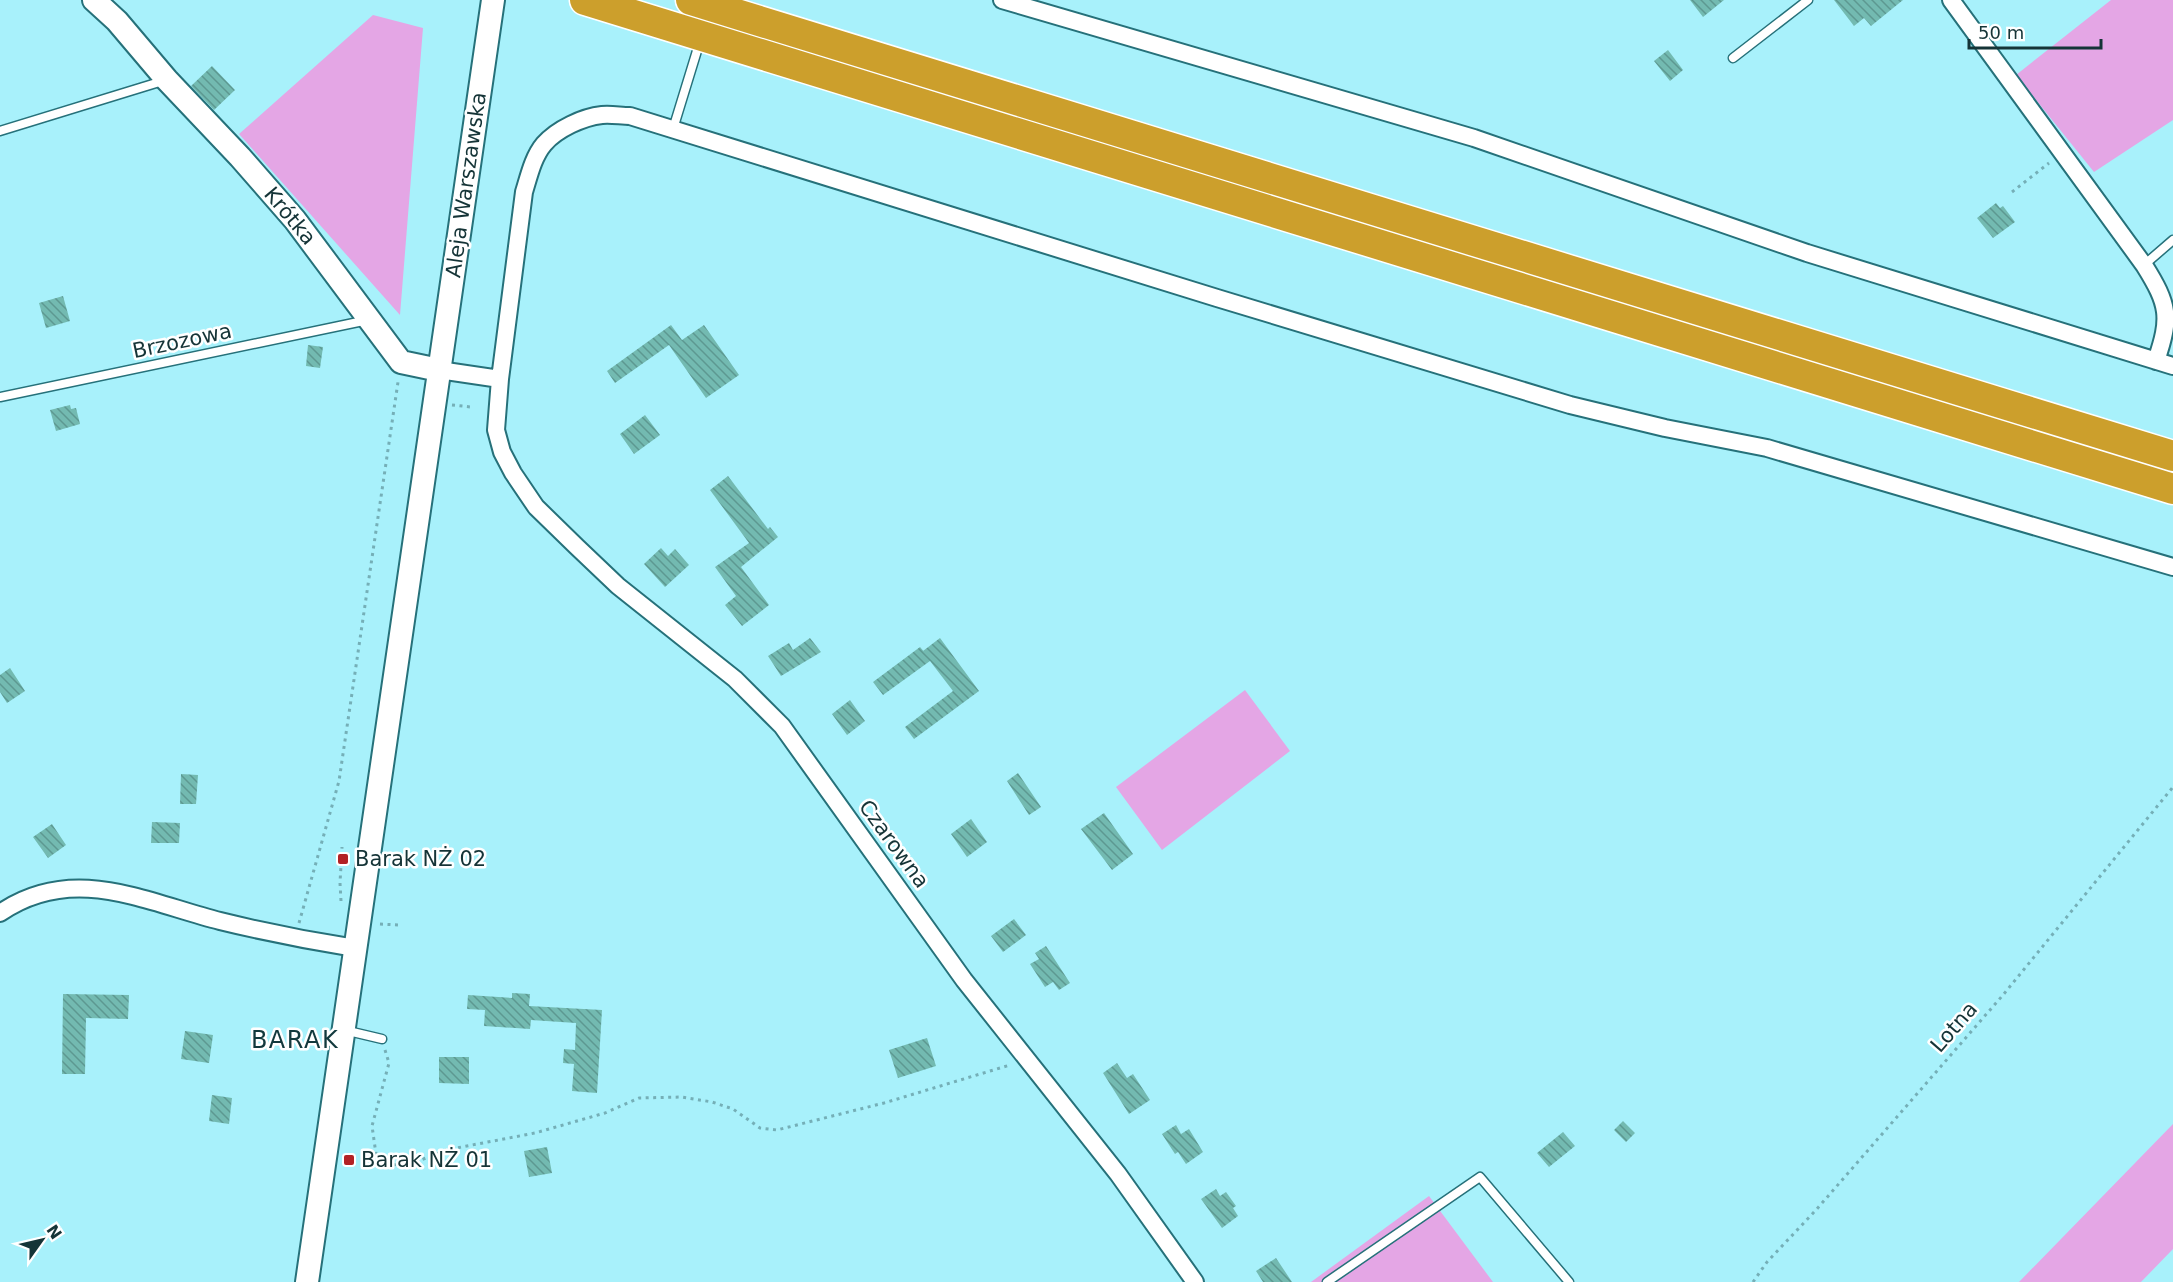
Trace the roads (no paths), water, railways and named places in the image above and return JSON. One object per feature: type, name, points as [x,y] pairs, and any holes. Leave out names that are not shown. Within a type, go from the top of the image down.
[{"type":"highway","points":[[585,0],[705,14],[2173,456]]},
{"type":"highway","points":[[705,14],[2173,489]]},
{"type":"street","name":"Krótka","points":[[94,0],[117,21],[167,80],[240,157],[295,220],[401,362],[440,370]]},
{"type":"street","name":"Aleja Warszawska","points":[[307,1282],[493,0]]},
{"type":"street","points":[[1002,0],[1474,138],[1796,249],[2173,366]]},
{"type":"street","points":[[1951,0],[2160,290],[2166,312],[2165,333],[2156,361]]},
{"type":"street","name":"Czarowna","points":[[1195,1282],[1118,1174],[964,980],[782,726],[735,679],[618,586],[577,548],[536,507],[513,473],[502,452],[496,430],[500,379],[524,192],[533,165],[544,145],[558,132],[602,115],[630,116],[1570,405],[1665,428],[1767,448],[2173,567]]},
{"type":"street","points":[[440,370],[500,379]]},
{"type":"street","points":[[1,910],[42,892],[64,888],[97,888],[135,896],[220,921],[295,938],[355,948]]},
{"type":"lane","points":[[1733,58],[1808,0]]},
{"type":"lane","points":[[673,129],[705,14]]},
{"type":"lane","points":[[0,131],[167,80]]},
{"type":"lane","points":[[2144,265],[2173,240]]},
{"type":"lane","name":"Brzozowa","points":[[0,397],[371,319]]},
{"type":"lane","points":[[344,1030],[382,1039]]},
{"type":"lane","points":[[1328,1282],[1480,1177],[1569,1282]]},
{"type":"place","name":"Barak NŻ 02","points":[[343,859]]},
{"type":"place","name":"Barak NŻ 01","points":[[349,1160]]},
{"type":"district","name":"BARAK","points":[[295,1040]]}]
